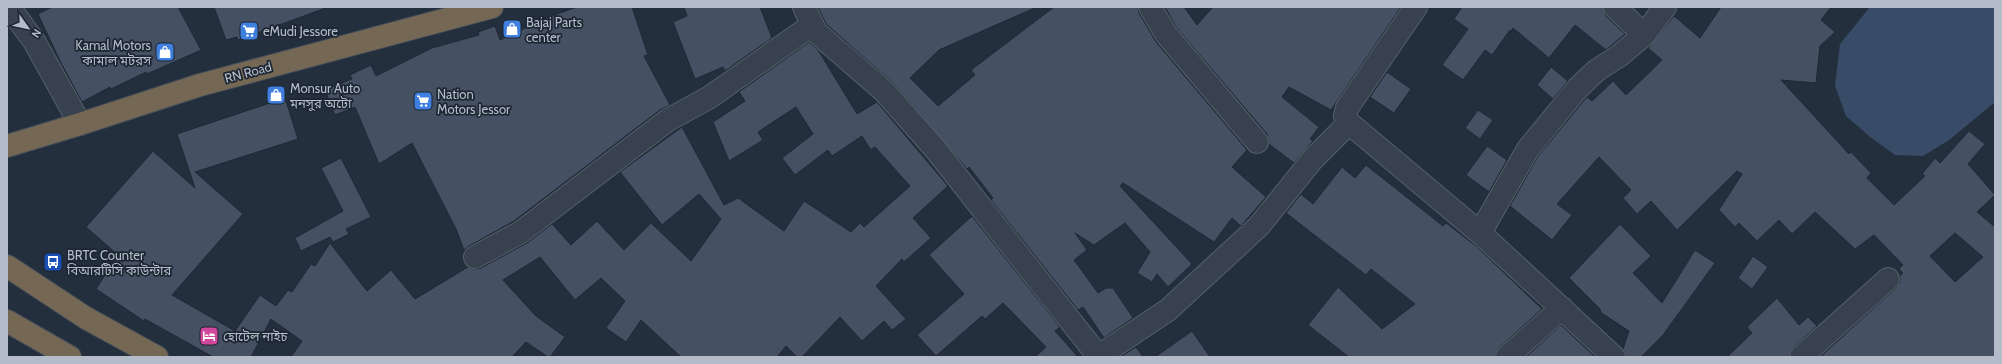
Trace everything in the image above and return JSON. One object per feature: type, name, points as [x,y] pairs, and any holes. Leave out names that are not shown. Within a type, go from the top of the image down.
[{"type":"highway","name":"RN Road","points":[[7,146],[200,85],[445,13],[492,7]]},
{"type":"highway","points":[[7,266],[86,318],[157,357]]},
{"type":"highway","points":[[7,320],[51,351],[70,357]]},
{"type":"street","points":[[9,7],[34,41],[80,124]]},
{"type":"street","points":[[1150,7],[1166,34],[1257,142]]},
{"type":"street","points":[[1416,7],[1347,108],[1345,116],[1349,122],[1480,232],[1614,357]]},
{"type":"street","points":[[1615,7],[1644,35]]},
{"type":"street","points":[[1480,232],[1528,149],[1573,94],[1596,70],[1619,56],[1644,35],[1665,7]]},
{"type":"street","points":[[475,258],[521,232],[668,120],[710,97],[808,16],[816,32],[885,92],[936,150],[1099,357],[1168,310],[1259,226],[1312,160],[1349,122]]},
{"type":"street","points":[[1801,357],[1888,279]]},
{"type":"street","points":[[1507,357],[1562,308]]},
{"type":"water","points":[[1870,7],[1995,7],[1995,102],[1949,140],[1923,156],[1895,155],[1869,136],[1846,116],[1835,86],[1840,44]]},
{"type":"building","points":[[52,7],[178,7],[201,50],[147,74],[146,72],[111,89],[110,87],[82,102],[60,61],[38,14]]},
{"type":"building","name":"eMudi Jessore","points":[[214,7],[323,7],[323,9],[238,40],[237,37],[226,40]]},
{"type":"building","points":[[577,7],[632,7],[648,55],[644,56],[670,105],[660,110],[514,221],[464,250],[456,229],[412,143],[379,164],[355,107],[335,115],[325,90],[352,79],[350,75],[371,65],[376,76],[432,48],[479,35],[478,32],[495,26],[500,40],[546,18]]},
{"type":"building","points":[[684,7],[760,7],[772,38],[725,71],[723,67],[695,79],[673,22],[687,16]]},
{"type":"building","points":[[818,7],[1037,7],[939,50],[910,78],[938,106],[975,75],[971,70],[1054,7],[1138,7],[1139,13],[1156,42],[1247,150],[1232,167],[1266,197],[1241,226],[1232,218],[1214,242],[1123,183],[1120,186],[1192,264],[1168,287],[1157,274],[1152,282],[1137,273],[1150,252],[1125,223],[1094,245],[1075,233],[1087,250],[1074,260],[1098,293],[1106,288],[1113,288],[1133,318],[1104,338],[1083,307],[1078,310],[991,200],[993,198],[969,167],[967,169],[894,84],[826,24]]},
{"type":"building","points":[[1165,7],[1184,7],[1197,25],[1213,7],[1401,7],[1331,110],[1289,87],[1282,97],[1319,127],[1310,139],[1313,141],[1294,163],[1269,144],[1267,134],[1176,27]]},
{"type":"building","points":[[1462,7],[1603,7],[1606,16],[1625,34],[1606,50],[1575,25],[1549,58],[1513,28],[1492,55],[1485,50],[1463,80],[1442,65],[1468,29],[1454,19]]},
{"type":"building","points":[[1721,7],[1831,7],[1821,20],[1835,32],[1820,46],[1816,83],[1781,80],[1849,154],[1851,152],[1871,173],[1867,178],[1894,205],[1925,176],[1922,174],[1935,158],[1940,163],[1969,131],[1985,144],[1968,164],[1995,195],[1977,212],[1995,227],[1995,357],[1820,357],[1896,288],[1900,282],[1900,276],[1903,273],[1899,269],[1903,265],[1874,235],[1855,249],[1815,212],[1792,234],[1779,220],[1757,241],[1739,223],[1735,227],[1719,210],[1742,174],[1737,171],[1677,230],[1651,201],[1637,214],[1623,198],[1631,190],[1599,157],[1557,204],[1572,215],[1552,240],[1510,206],[1538,156],[1587,97],[1592,101],[1613,81],[1626,95],[1662,60],[1648,48],[1674,16],[1700,38]],"holes":[[[1955,233],[1983,257],[1955,282],[1930,256]]]},
{"type":"building","points":[[809,42],[818,50],[857,114],[877,102],[948,186],[913,218],[931,238],[904,262],[902,259],[876,286],[906,319],[892,330],[884,321],[862,341],[840,317],[802,357],[797,357],[786,346],[777,357],[681,357],[641,320],[626,342],[606,328],[625,301],[601,278],[575,300],[540,257],[503,280],[536,316],[565,337],[550,357],[526,342],[512,357],[291,357],[302,341],[271,319],[251,357],[213,357],[145,319],[144,321],[96,289],[118,255],[86,227],[153,151],[195,188],[177,134],[285,98],[298,139],[195,172],[243,214],[172,295],[235,331],[260,295],[276,306],[288,290],[292,292],[311,264],[315,266],[330,243],[367,291],[391,270],[415,299],[468,267],[474,269],[481,268],[527,243],[552,224],[571,245],[597,221],[624,250],[651,223],[691,261],[721,219],[699,194],[662,225],[620,172],[682,127],[724,205],[738,198],[784,231],[804,201],[851,232],[860,223],[864,227],[910,186],[875,147],[871,150],[862,136],[832,156],[828,150],[795,175],[782,158],[813,134],[796,107],[758,132],[763,140],[729,161],[713,122],[745,101],[739,92]]},
{"type":"building","points":[[1551,67],[1568,81],[1553,99],[1537,85]]},
{"type":"building","points":[[1387,72],[1411,89],[1394,113],[1370,97]]},
{"type":"building","points":[[1478,110],[1493,120],[1480,139],[1465,128]]},
{"type":"building","points":[[1487,146],[1507,160],[1489,192],[1466,175]]},
{"type":"building","points":[[341,158],[371,217],[346,229],[349,234],[333,242],[330,237],[301,251],[295,238],[343,211],[321,168]]},
{"type":"building","points":[[1366,165],[1443,226],[1446,223],[1476,246],[1542,309],[1499,348],[1495,357],[1349,357],[1308,325],[1338,287],[1382,329],[1415,304],[1371,269],[1366,275],[1286,213],[1301,194],[1313,204],[1342,167],[1355,178]]},
{"type":"building","points":[[972,216],[1060,327],[1055,331],[1078,357],[1035,357],[1046,347],[1003,303],[985,319],[982,316],[936,356],[917,335],[964,294],[929,255]]},
{"type":"building","points":[[1620,224],[1651,256],[1633,273],[1662,303],[1695,250],[1715,263],[1663,335],[1641,357],[1626,357],[1623,349],[1629,331],[1600,312],[1601,310],[1569,278]]},
{"type":"building","points":[[1753,256],[1768,267],[1752,289],[1738,278]]},
{"type":"building","points":[[1777,298],[1799,325],[1808,317],[1817,326],[1793,348],[1789,357],[1727,357],[1752,333],[1747,327]]},
{"type":"building","points":[[1561,325],[1595,357],[1526,357]]},
{"type":"building","points":[[1192,331],[1210,357],[1155,357]]},
{"type":"building","points":[[1136,347],[1143,357],[1120,357]]},
{"type":"place","name":"Bajaj Parts center","points":[[512,29]]},
{"type":"place","name":"eMudi Jessore","points":[[249,31]]},
{"type":"place","name":"Kamal Motors কামাল মটরস","points":[[165,52]]},
{"type":"place","name":"Monsur Auto মনসুর অটো","points":[[276,95]]},
{"type":"place","name":"Nation Motors Jessor","points":[[423,101]]},
{"type":"place","name":"BRTC Counter বিআরটিসি কাউন্টার","points":[[53,262]]},
{"type":"place","name":"হোটেল নাইচ","points":[[209,336]]}]
